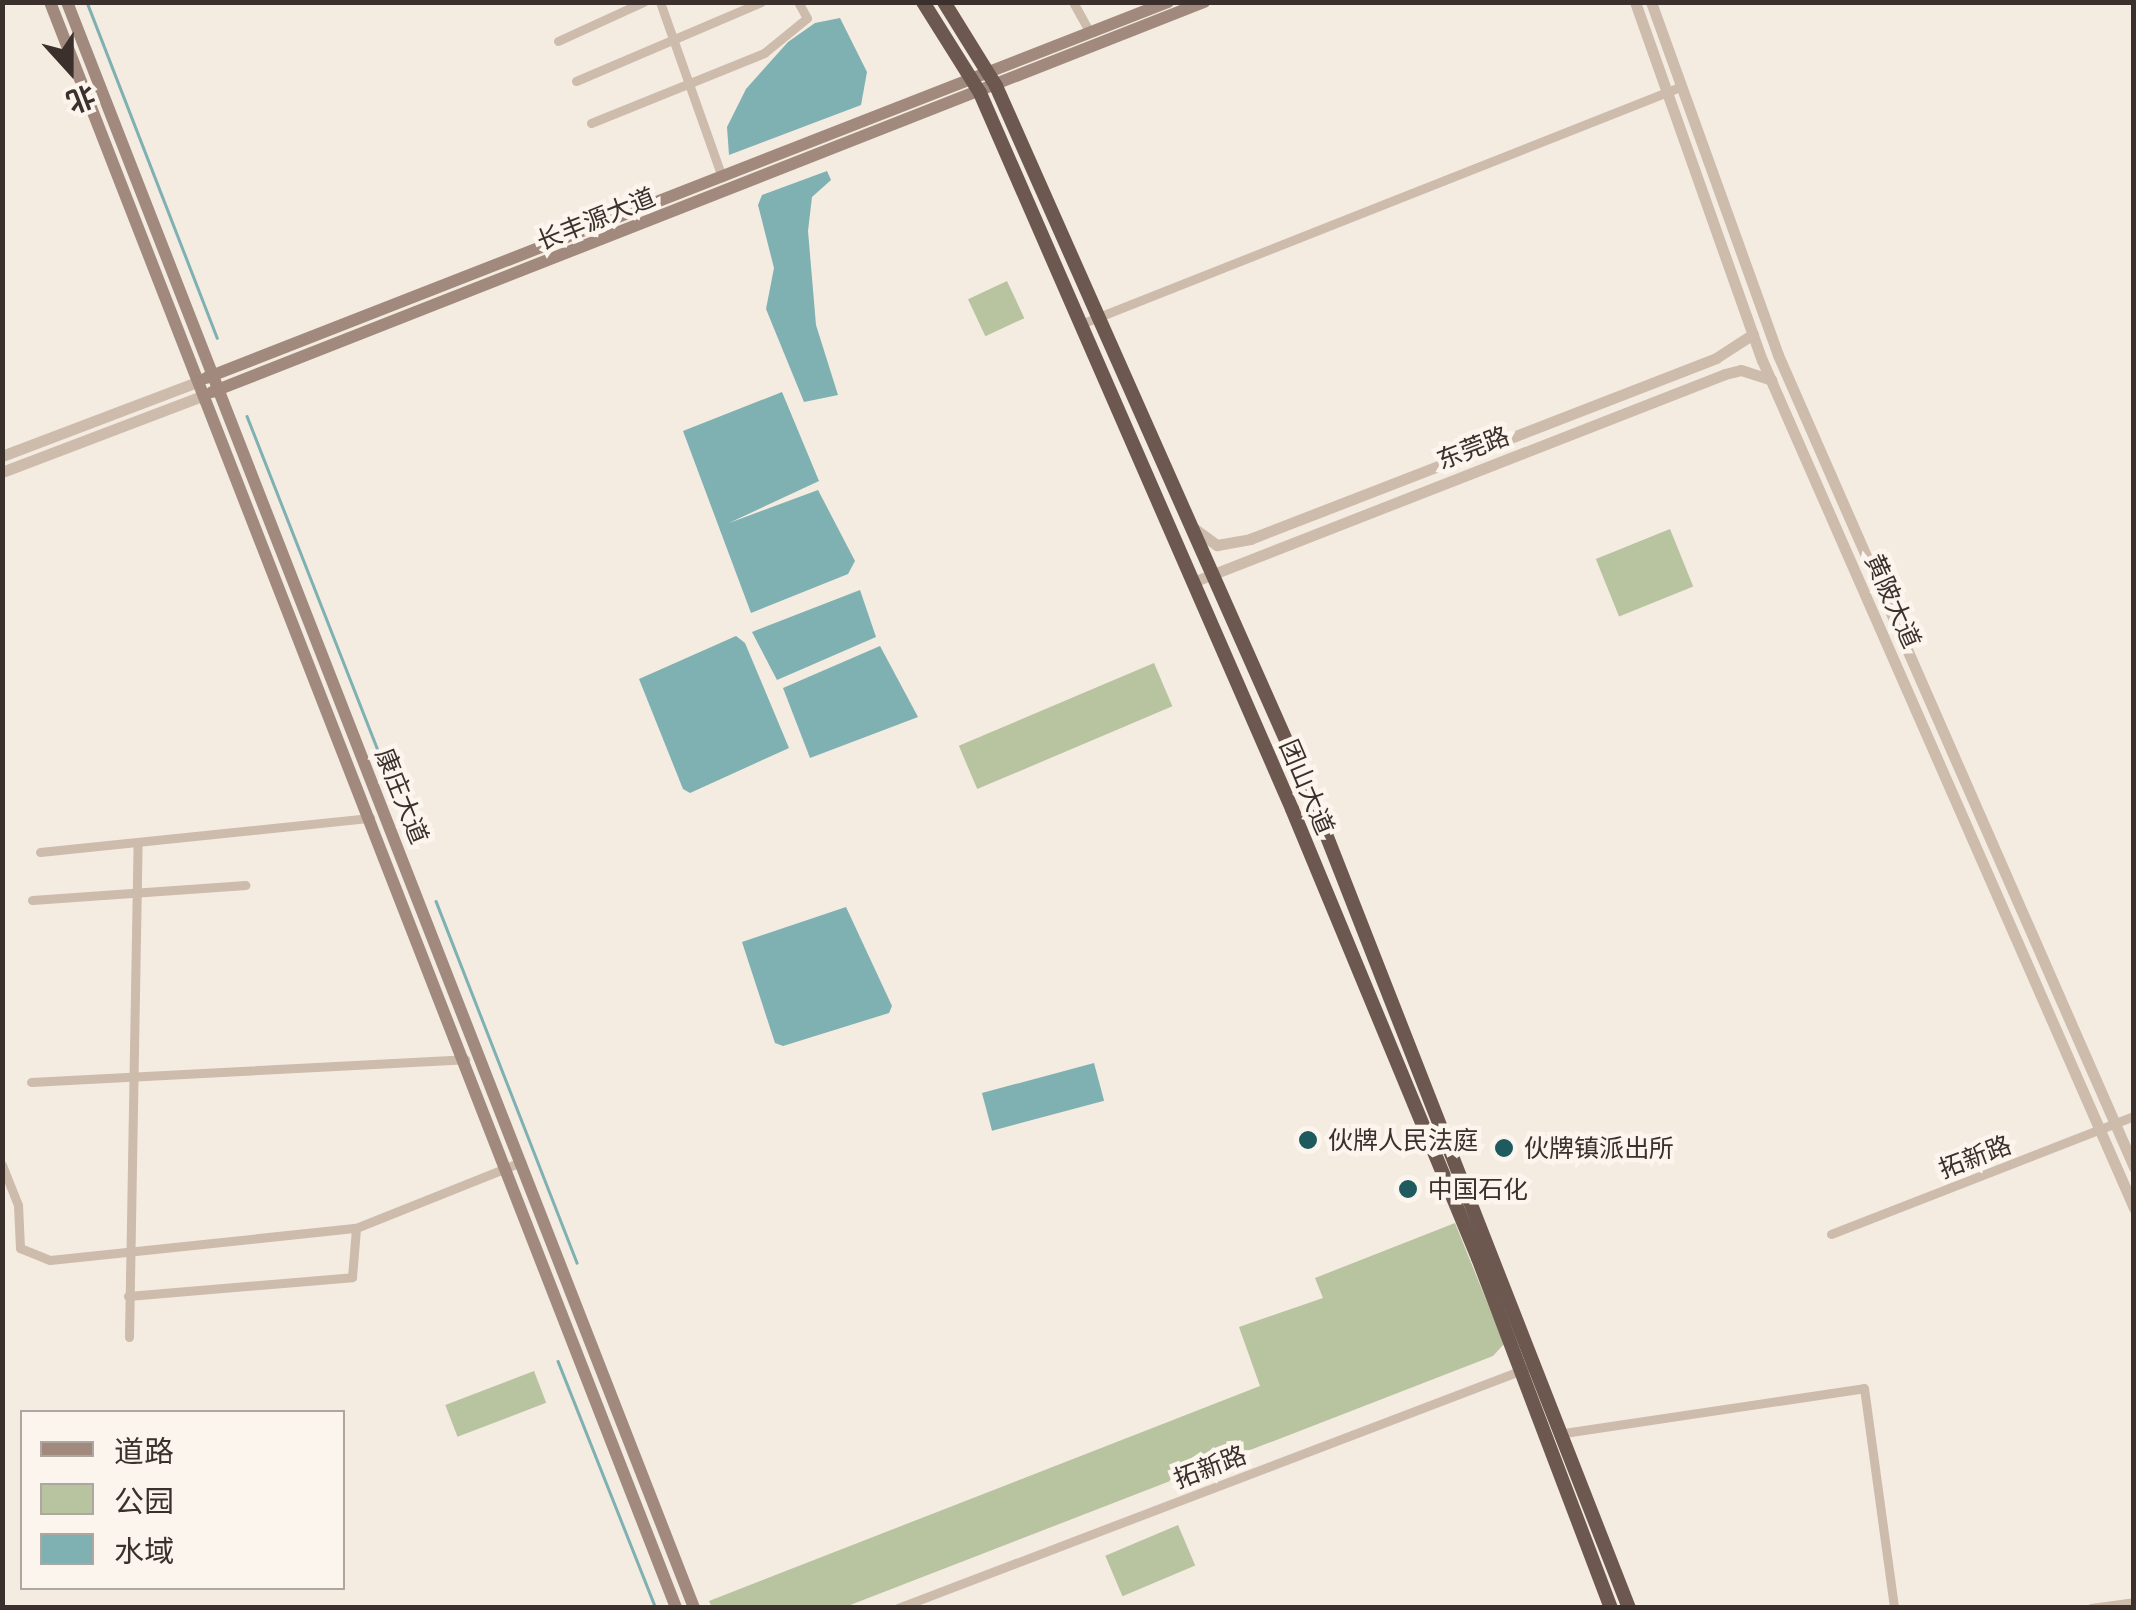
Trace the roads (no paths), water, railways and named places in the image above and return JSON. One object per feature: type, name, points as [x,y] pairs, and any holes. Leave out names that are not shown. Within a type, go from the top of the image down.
[{"type":"highway","name":"团山大道","points":[[923,2],[980,93],[1193,582],[1520,1370],[1611,1608]]},
{"type":"highway","name":"团山大道","points":[[951,5],[992,79],[1316,810],[1564,1433],[1629,1608]]},
{"type":"main road","name":"康庄大道","points":[[50,2],[199,381],[212,392],[514,1165],[694,1608]]},
{"type":"main road","name":"康庄大道","points":[[67,2],[213,375],[212,392],[370,818],[465,1060],[514,1165],[676,1608]]},
{"type":"main road","name":"长丰源大道","points":[[212,392],[980,93],[992,79],[1168,2]]},
{"type":"main road","name":"长丰源大道","points":[[199,381],[971,79],[992,79],[1204,2]]},
{"type":"street","points":[[558,41],[643,2]]},
{"type":"street","points":[[660,2],[722,176]]},
{"type":"street","points":[[576,81],[761,2]]},
{"type":"street","points":[[591,122],[764,54],[806,18],[798,2]]},
{"type":"street","points":[[1073,2],[1090,33]]},
{"type":"street","name":"黄陂大道","points":[[1635,2],[1771,380],[2134,1208]]},
{"type":"street","name":"黄陂大道","points":[[1652,2],[1778,355],[2134,1168]]},
{"type":"street","points":[[1081,324],[1680,87]]},
{"type":"street","name":"东莞路","points":[[1192,527],[1218,544],[1250,539],[1716,358],[1753,334]]},
{"type":"street","name":"东莞路","points":[[1193,582],[1725,374],[1742,370],[1771,380]]},
{"type":"street","name":"长丰源大道","points":[[2,456],[199,381]]},
{"type":"street","name":"长丰源大道","points":[[2,472],[212,392]]},
{"type":"street","points":[[40,852],[370,818]]},
{"type":"street","points":[[129,1337],[138,842]]},
{"type":"street","points":[[32,900],[245,886]]},
{"type":"street","points":[[31,1082],[132,1080],[465,1060]]},
{"type":"street","name":"拓新路","points":[[1831,1234],[2134,1116]]},
{"type":"street","points":[[2,1165],[18,1206],[20,1248],[50,1260],[356,1228],[514,1165]]},
{"type":"street","points":[[128,1296],[352,1277],[356,1228]]},
{"type":"street","name":"拓新路","points":[[898,1608],[1536,1364]]},
{"type":"street","points":[[1564,1433],[1864,1388],[1894,1608]]},
{"type":"street","points":[[2090,1608],[2134,1602]]},
{"type":"water","points":[[840,18],[867,72],[861,105],[729,155],[727,127],[746,89],[788,42],[815,23]]},
{"type":"water","points":[[827,171],[831,180],[812,197],[808,231],[816,325],[838,395],[804,402],[766,309],[774,268],[758,205],[762,195]]},
{"type":"water","points":[[782,392],[819,481],[729,523],[818,490],[855,561],[848,574],[751,613],[683,431]]},
{"type":"water","points":[[860,590],[876,637],[777,680],[752,632]]},
{"type":"water","points":[[736,636],[745,643],[789,748],[690,793],[683,789],[639,679]]},
{"type":"water","points":[[880,646],[918,717],[810,758],[783,688]]},
{"type":"water","points":[[846,907],[892,1006],[889,1013],[783,1046],[775,1043],[742,942]]},
{"type":"water","points":[[1094,1063],[1104,1101],[992,1131],[982,1093]]},
{"type":"waterway","points":[[87,2],[217,338]]},
{"type":"waterway","points":[[247,416],[415,845]]},
{"type":"waterway","points":[[436,901],[577,1262]]},
{"type":"waterway","points":[[558,1361],[656,1608]]},
{"type":"place","name":"伙牌人民法庭","points":[[1308,1140]]},
{"type":"place","name":"伙牌镇派出所","points":[[1504,1148]]},
{"type":"place","name":"中国石化","points":[[1408,1189]]}]
